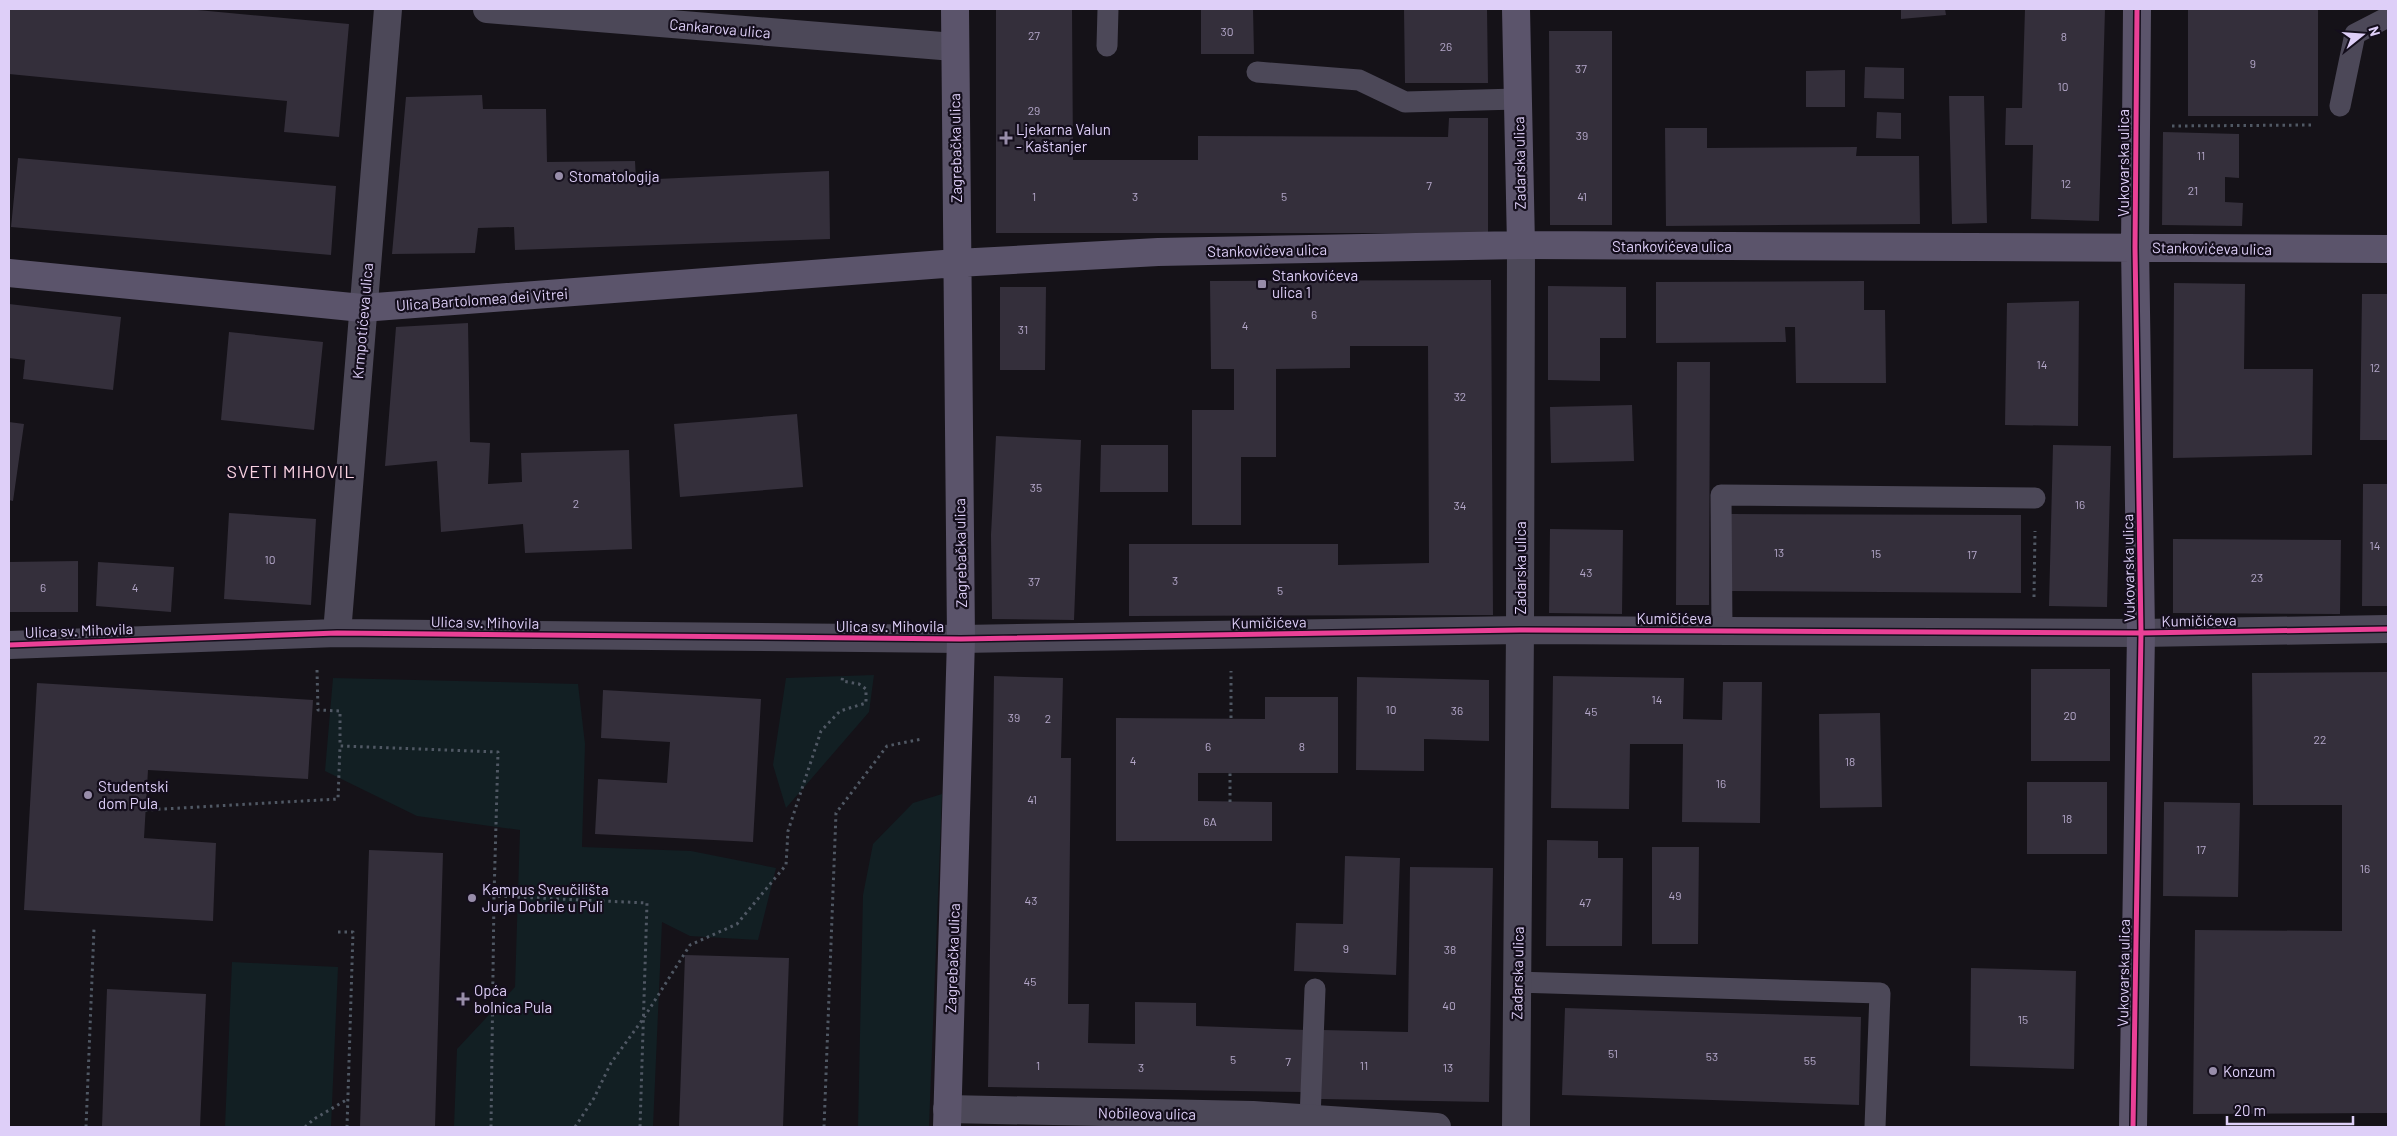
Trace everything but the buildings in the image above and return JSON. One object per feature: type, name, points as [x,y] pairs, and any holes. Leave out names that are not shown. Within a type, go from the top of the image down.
[{"type":"main road","name":"Zagrebačka ulica","points":[[947,1118],[961,639],[955,9]]},
{"type":"main road","name":"Zadarska ulica","points":[[1516,9],[1521,246]]},
{"type":"main road","name":"Vukovarska ulica","points":[[2133,1127],[2142,633],[2135,247],[2137,9]]},
{"type":"main road","name":"Stankovićeva ulica","points":[[957,263],[1158,252],[1521,246],[2135,247],[2388,250]]},
{"type":"main road","name":"Ulica Bartolomea dei Vitrei","points":[[9,272],[362,308],[957,263]]},
{"type":"street","name":"Krmpotićeva ulica","points":[[337,633],[362,308],[388,9]]},
{"type":"street","name":"Cankarova ulica","points":[[486,9],[954,47]]},
{"type":"street","name":"Zadarska ulica","points":[[1516,1127],[1521,246]]},
{"type":"street","name":"Kumičićeva","points":[[961,639],[1520,630],[2142,633],[2388,629]]},
{"type":"street","name":"Ulica sv. Mihovila","points":[[9,645],[337,633],[961,639]]},
{"type":"street","name":"Nobileova ulica","points":[[947,1118],[1253,1115],[1437,1127]]},
{"type":"lane","points":[[1107,46],[1108,9]]},
{"type":"lane","points":[[2340,106],[2355,34],[2388,17]]},
{"type":"lane","points":[[1257,72],[1359,80],[1405,102],[1517,99]]},
{"type":"lane","points":[[1722,631],[1722,495],[2035,498]]},
{"type":"lane","points":[[1517,982],[1880,994],[1875,1127]]},
{"type":"lane","points":[[1310,1119],[1315,989]]},
{"type":"path","points":[[2136,126],[2318,125]]},
{"type":"path","points":[[2034,583],[2035,498]]},
{"type":"path","points":[[1231,718],[1232,635]]},
{"type":"path","points":[[575,1127],[594,1098],[611,1062],[643,1019],[690,946],[737,924],[786,865],[788,831],[821,731],[840,711],[866,703],[866,689],[859,684],[842,681]]},
{"type":"path","points":[[145,810],[338,798],[340,711],[318,710]]},
{"type":"path","points":[[824,1127],[836,813],[887,746],[959,731]]},
{"type":"path","points":[[340,746],[498,752],[491,1127]]},
{"type":"path","points":[[1230,773],[1230,802]]},
{"type":"path","points":[[494,896],[647,903],[640,1127]]},
{"type":"path","points":[[86,1127],[94,929]]},
{"type":"path","points":[[338,932],[353,932],[347,1127]]},
{"type":"path","points":[[305,1127],[314,1119],[348,1099]]},
{"type":"shaded area","points":[[874,675],[869,712],[786,808],[773,765],[786,678]]},
{"type":"shaded area","points":[[333,678],[578,684],[585,744],[582,847],[691,851],[776,868],[758,940],[690,936],[662,922],[653,1127],[454,1127],[457,1049],[515,987],[520,830],[417,816],[325,771]]},
{"type":"shaded area","points":[[942,794],[929,1127],[858,1127],[863,895],[873,844],[913,803]]},
{"type":"shaded area","points":[[232,962],[338,967],[331,1127],[225,1127]]},
{"type":"cycle path","points":[[2133,1127],[2141,633],[2135,247],[2137,9]]},
{"type":"cycle path","points":[[9,645],[337,633],[961,639],[1520,630],[2141,633],[2388,629]]},
{"type":"place","name":"Ljekarna Valun - Kaštanjer","points":[[1006,138]]},
{"type":"place","name":"Stomatologija","points":[[559,176]]},
{"type":"place","name":"Stankovićeva ulica 1","points":[[1262,284]]},
{"type":"place","name":"Studentski dom Pula","points":[[88,795]]},
{"type":"place","name":"Kampus Sveučilišta Jurja Dobrile u Puli","points":[[472,898]]},
{"type":"place","name":"Opća bolnica Pula","points":[[463,999]]},
{"type":"place","name":"Konzum","points":[[2213,1071]]},
{"type":"district","name":"SVETI MIHOVIL","points":[[291,471]]}]
